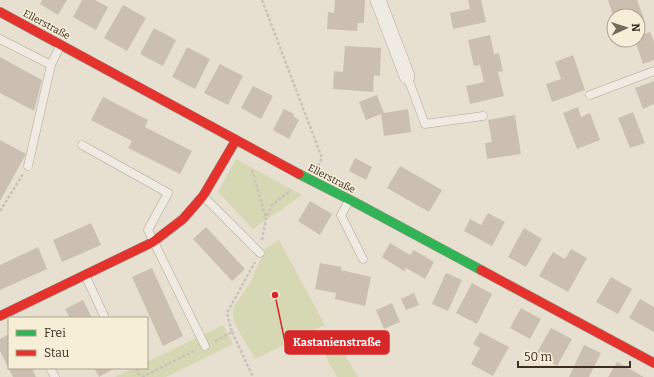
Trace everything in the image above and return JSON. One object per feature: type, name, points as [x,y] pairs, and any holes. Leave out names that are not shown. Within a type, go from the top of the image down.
[{"type":"street","points":[[378,0],[407,76]]},
{"type":"street","name":"Ellerstraße","points":[[0,12],[654,363]]},
{"type":"street","points":[[0,316],[20,310],[85,275],[153,242],[183,219],[203,196],[236,140]]},
{"type":"lane","points":[[0,39],[51,65]]},
{"type":"lane","points":[[28,166],[51,65],[61,44]]},
{"type":"lane","points":[[590,95],[654,71]]},
{"type":"lane","points":[[407,76],[425,124],[483,116]]},
{"type":"lane","points":[[82,145],[168,193],[148,230],[205,346]]},
{"type":"lane","points":[[203,196],[260,253]]},
{"type":"lane","points":[[349,200],[341,215],[363,259]]},
{"type":"lane","points":[[85,275],[105,317]]},
{"type":"path","points":[[253,377],[232,332],[228,313],[260,253],[266,218],[272,205],[296,186],[311,180],[322,158],[262,0]]},
{"type":"path","points":[[0,211],[28,166]]},
{"type":"path","points":[[252,169],[266,218]]},
{"type":"path","points":[[141,377],[232,332]]},
{"type":"green space","points":[[236,159],[302,195],[253,229],[218,192]]},
{"type":"green space","points":[[279,240],[325,325],[255,359],[234,322],[233,308],[250,283],[265,249]]},
{"type":"green space","points":[[223,325],[233,344],[166,377],[115,377],[132,369],[148,369],[148,362]]},
{"type":"green space","points":[[330,330],[358,377],[337,377],[315,337]]},
{"type":"building","points":[[42,0],[67,0],[58,15],[40,4]]},
{"type":"building","points":[[82,0],[95,0],[108,7],[96,30],[73,17]]},
{"type":"building","points":[[335,0],[365,0],[364,23],[358,23],[357,31],[327,29],[328,12],[334,13]]},
{"type":"building","points":[[468,0],[481,0],[486,22],[453,29],[450,13],[470,9]]},
{"type":"building","points":[[608,0],[637,0],[640,8],[610,8]]},
{"type":"building","points":[[123,5],[146,18],[127,51],[104,38]]},
{"type":"building","points":[[154,28],[176,40],[163,66],[140,54]]},
{"type":"building","points":[[650,32],[654,42],[654,60],[643,64],[638,48],[646,48],[646,33]]},
{"type":"building","points":[[490,35],[494,54],[499,53],[503,71],[498,72],[504,96],[470,104],[466,86],[484,82],[480,65],[474,66],[468,40]]},
{"type":"building","points":[[345,46],[381,48],[380,76],[374,75],[373,92],[333,89],[334,71],[343,72]]},
{"type":"building","points":[[187,47],[210,59],[195,89],[172,77]]},
{"type":"building","points":[[573,55],[585,90],[552,102],[546,84],[561,79],[555,62]]},
{"type":"building","points":[[0,57],[42,80],[34,111],[0,93]]},
{"type":"building","points":[[220,64],[243,76],[228,105],[204,93]]},
{"type":"building","points":[[654,81],[654,104],[643,109],[635,88]]},
{"type":"building","points":[[253,86],[273,96],[261,119],[241,108]]},
{"type":"building","points":[[377,95],[384,113],[408,109],[411,132],[384,136],[381,114],[366,120],[359,102]]},
{"type":"building","points":[[103,97],[148,120],[145,127],[192,151],[180,174],[128,148],[132,141],[91,120]]},
{"type":"building","points":[[578,107],[581,117],[590,113],[600,140],[577,149],[563,113]]},
{"type":"building","points":[[284,109],[294,114],[293,116],[299,120],[289,139],[273,130]]},
{"type":"building","points":[[633,112],[645,143],[630,148],[618,118]]},
{"type":"building","points":[[515,115],[521,154],[487,159],[485,143],[492,142],[488,120]]},
{"type":"building","points":[[0,140],[26,154],[0,201]]},
{"type":"building","points":[[355,158],[372,167],[366,180],[349,171]]},
{"type":"building","points":[[400,166],[442,190],[429,212],[387,188]]},
{"type":"building","points":[[310,201],[332,214],[320,235],[298,221]]},
{"type":"building","points":[[488,213],[505,222],[492,246],[464,231],[470,219],[481,225]]},
{"type":"building","points":[[91,223],[101,245],[62,262],[53,240]]},
{"type":"building","points":[[206,227],[245,269],[232,281],[193,239]]},
{"type":"building","points":[[524,228],[542,239],[526,267],[508,257]]},
{"type":"building","points":[[390,243],[410,255],[414,250],[434,262],[425,279],[406,268],[404,271],[382,257]]},
{"type":"building","points":[[38,247],[47,269],[0,290],[0,265]]},
{"type":"building","points":[[571,249],[587,258],[568,292],[539,276],[553,252],[565,259]]},
{"type":"building","points":[[320,263],[342,267],[341,270],[371,277],[365,306],[335,299],[336,293],[315,289]]},
{"type":"building","points":[[152,268],[183,336],[163,346],[132,277]]},
{"type":"building","points":[[446,273],[462,280],[448,311],[432,304]]},
{"type":"building","points":[[611,277],[632,289],[618,314],[596,302]]},
{"type":"building","points":[[472,283],[492,294],[477,324],[456,313]]},
{"type":"building","points":[[414,293],[419,305],[406,310],[401,299]]},
{"type":"building","points":[[640,299],[654,307],[654,332],[629,318]]},
{"type":"building","points":[[83,300],[92,317],[69,317],[65,309]]},
{"type":"building","points":[[392,303],[400,322],[384,329],[376,310]]},
{"type":"building","points":[[521,308],[541,319],[530,339],[510,328]]},
{"type":"building","points":[[551,328],[572,339],[557,366],[536,354]]},
{"type":"building","points":[[480,332],[509,347],[493,376],[471,364],[480,348],[473,344]]},
{"type":"building","points":[[8,335],[8,367],[0,351],[0,339]]},
{"type":"building","points":[[584,345],[601,353],[589,377],[569,377]]},
{"type":"building","points":[[617,362],[644,377],[608,377]]},
{"type":"building","points":[[9,369],[32,369],[36,377],[13,377]]},
{"type":"building","points":[[95,369],[113,369],[99,377]]},
{"type":"traffic: fast","points":[[299,174],[481,270]]},
{"type":"traffic: jam","points":[[0,12],[299,174]]},
{"type":"traffic: jam","points":[[0,316],[153,242],[183,219],[203,196],[236,140]]},
{"type":"traffic: jam","points":[[481,270],[654,363]]},
{"type":"place","name":"Kastanienstraße","points":[[275,295]]}]
